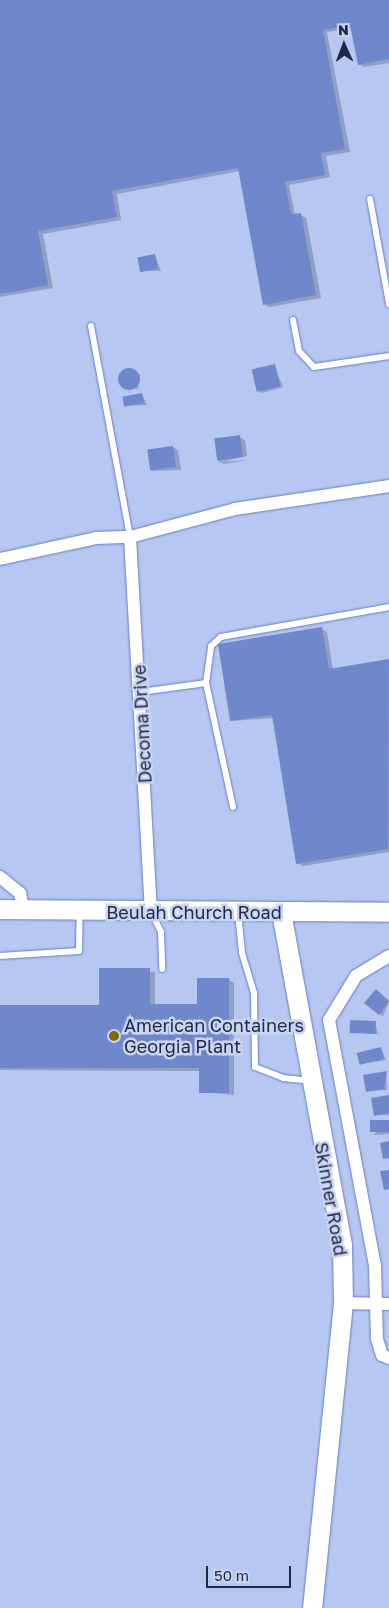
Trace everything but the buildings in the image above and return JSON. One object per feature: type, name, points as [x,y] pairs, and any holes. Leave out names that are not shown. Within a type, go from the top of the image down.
[{"type":"street","points":[[0,559],[96,538],[130,537],[235,510],[389,486]]},
{"type":"street","name":"Decoma Drive","points":[[130,537],[151,912]]},
{"type":"street","points":[[0,877],[20,893],[23,909]]},
{"type":"street","name":"Beulah Church Road","points":[[0,909],[151,912],[389,912]]},
{"type":"street","name":"Skinner Road","points":[[281,912],[310,1080],[342,1245],[343,1304],[312,1608]]},
{"type":"street","points":[[389,956],[356,976],[329,1020],[375,1265],[377,1339],[382,1356],[389,1358]]},
{"type":"street","points":[[343,1304],[389,1304]]},
{"type":"lane","points":[[370,199],[386,264],[389,304]]},
{"type":"lane","points":[[292,320],[299,351],[314,367],[389,356]]},
{"type":"lane","points":[[92,326],[130,537]]},
{"type":"lane","points":[[233,807],[206,683],[211,646],[221,637],[389,607]]},
{"type":"lane","points":[[140,692],[206,683]]},
{"type":"lane","points":[[0,956],[79,952],[80,911]]},
{"type":"lane","points":[[238,911],[242,954],[254,993],[255,1066],[283,1078],[310,1080]]},
{"type":"lane","points":[[151,912],[161,932],[162,969]]},
{"type":"place","name":"American Containers Georgia Plant","points":[[114,1036]]}]
